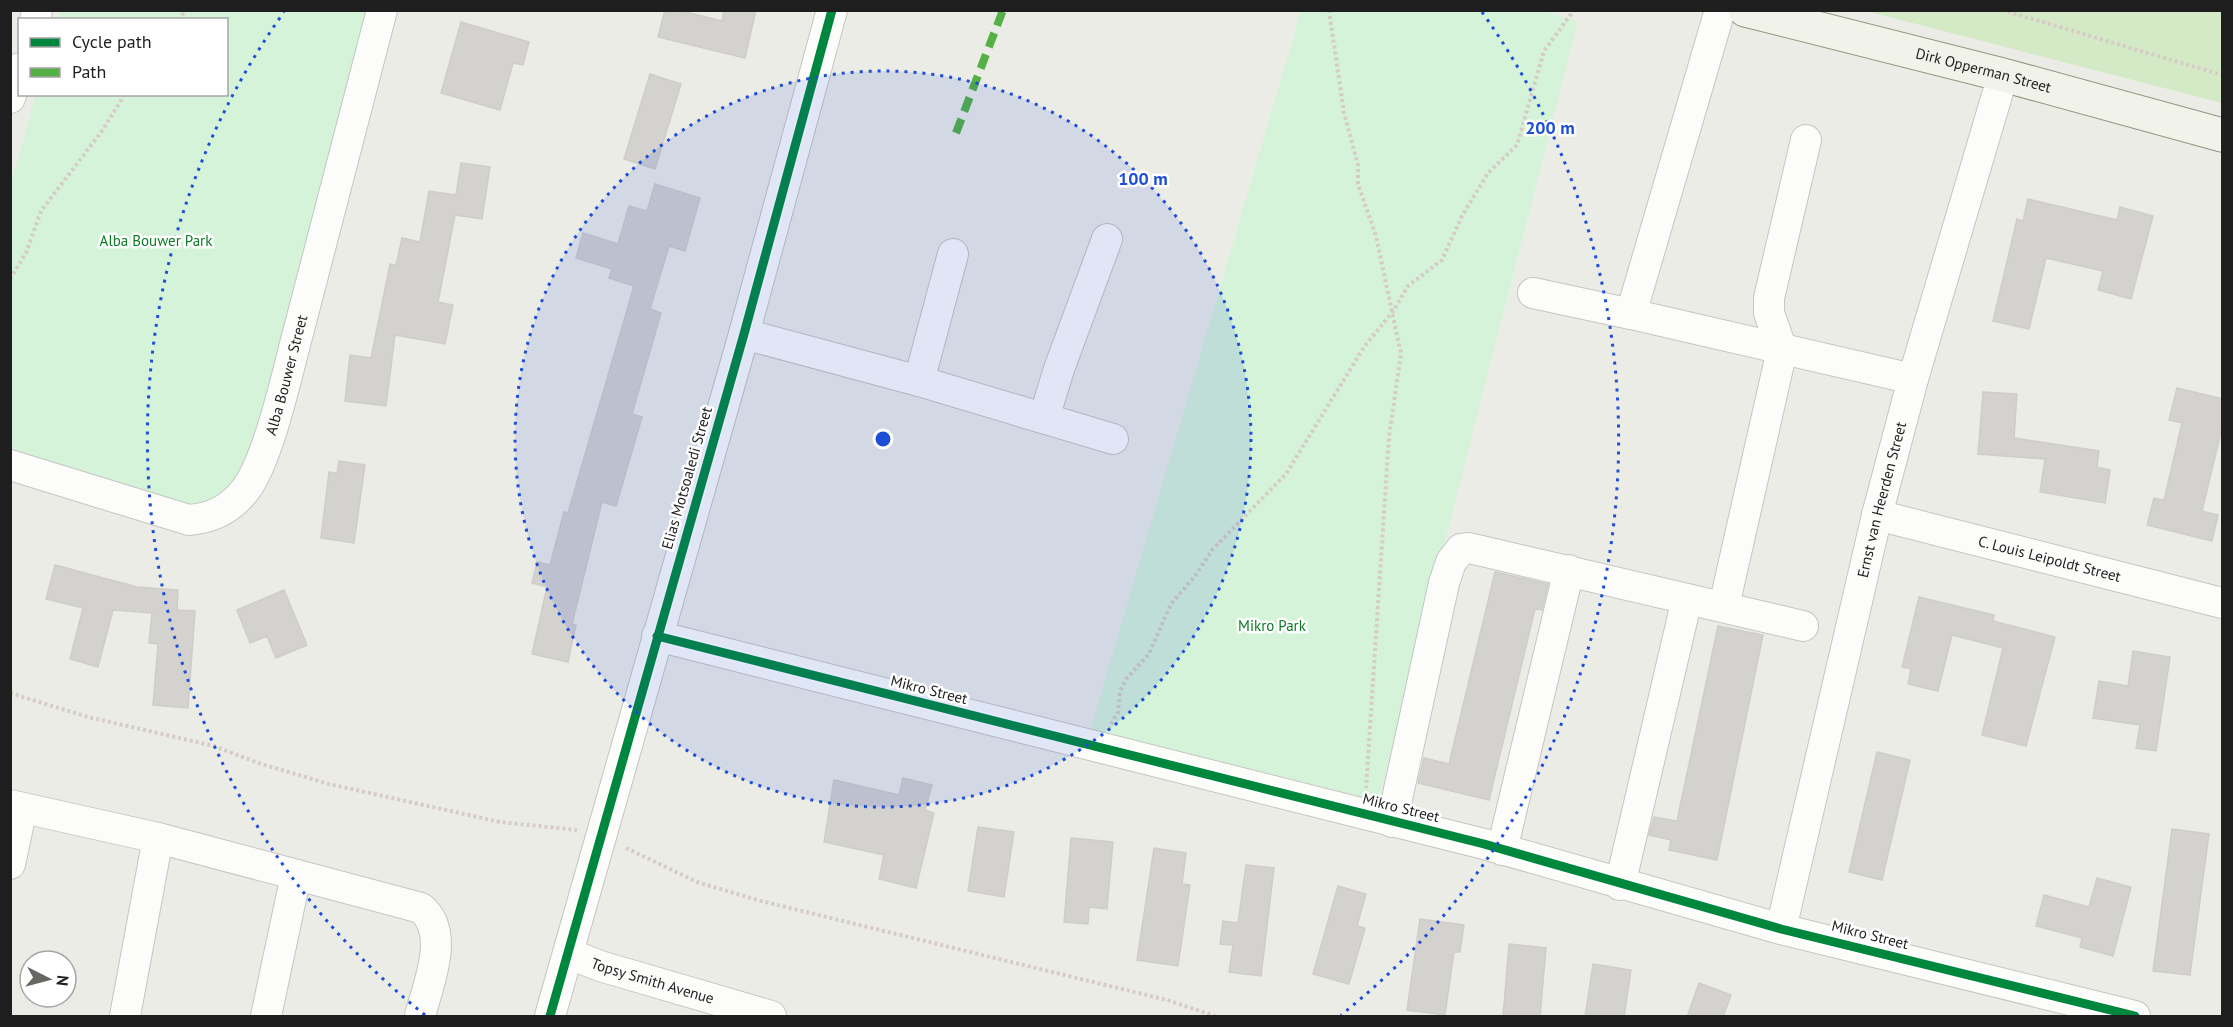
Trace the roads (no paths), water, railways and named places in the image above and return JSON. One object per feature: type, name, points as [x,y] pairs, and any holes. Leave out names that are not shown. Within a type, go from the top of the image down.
[{"type":"street","name":"Alba Bouwer Street","points":[[10,465],[189,520],[215,516],[233,504],[246,489],[258,471],[290,364],[382,10]]},
{"type":"street","name":"Elias Motsoaledi Street","points":[[550,1017],[570,954],[600,835],[744,334],[832,10]]},
{"type":"street","points":[[1631,314],[1720,10]]},
{"type":"street","name":"Dirk Opperman Street","points":[[1744,10],[2003,75],[2223,135]]},
{"type":"street","points":[[10,98],[18,74]]},
{"type":"street","name":"Ernst van Heerden Street","points":[[1781,929],[1877,515],[1913,379],[2003,75]]},
{"type":"street","points":[[1724,606],[1782,350],[1769,313],[1769,298],[1806,140]]},
{"type":"street","points":[[1044,418],[1059,369],[1107,240]]},
{"type":"street","points":[[919,381],[953,254]]},
{"type":"street","points":[[1533,292],[1913,379]]},
{"type":"street","points":[[744,334],[919,381],[1113,439]]},
{"type":"street","name":"C. Louis Leipoldt Street","points":[[1877,515],[2223,603]]},
{"type":"street","points":[[1378,818],[1444,583],[1456,553],[1469,548],[1803,626]]},
{"type":"street","points":[[1502,850],[1569,570]]},
{"type":"street","points":[[1620,885],[1687,599]]},
{"type":"street","name":"Mikro Street","points":[[657,636],[1378,818],[1502,850],[1781,929],[2135,1017]]},
{"type":"street","points":[[10,864],[16,806],[158,838],[421,908],[430,916],[436,938],[436,949],[420,1017]]},
{"type":"street","points":[[125,1017],[158,838]]},
{"type":"street","points":[[266,1017],[296,875]]},
{"type":"street","name":"Topsy Smith Avenue","points":[[570,954],[600,966],[771,1017]]},
{"type":"park label","name":"Alba Bouwer Park","points":[[156,241]]},
{"type":"park label","name":"Mikro Park","points":[[1272,626]]}]
